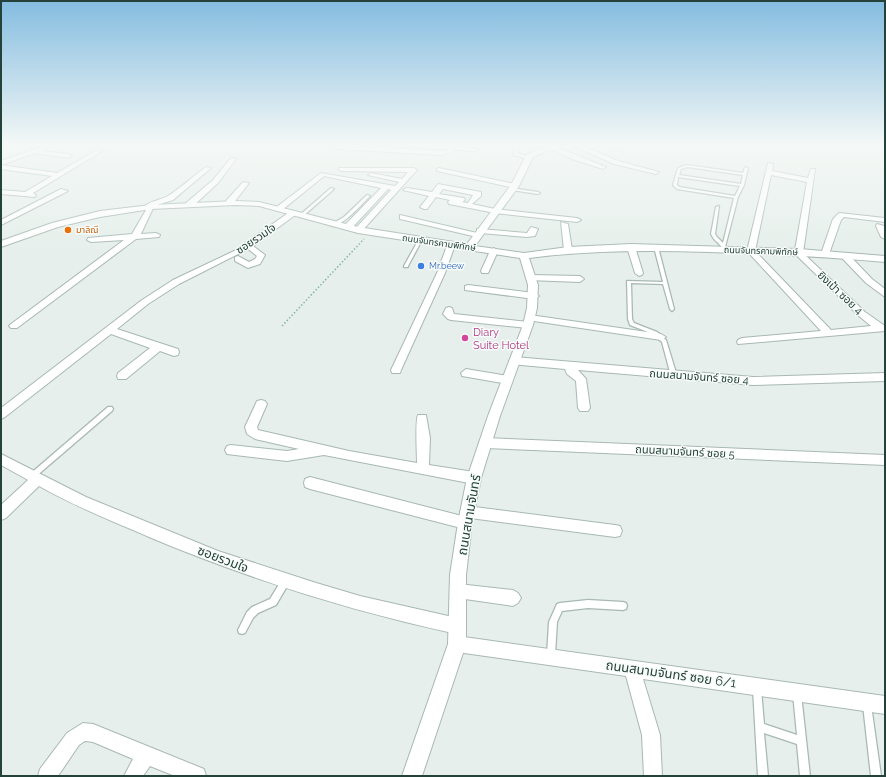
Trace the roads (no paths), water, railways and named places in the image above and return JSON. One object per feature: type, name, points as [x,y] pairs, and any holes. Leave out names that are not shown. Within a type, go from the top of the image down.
[{"type":"street","points":[[25,194],[47,181]]},
{"type":"street","points":[[14,326],[133,237],[140,229],[149,208],[153,203],[170,198],[191,181]]},
{"type":"street","points":[[189,205],[216,181]]},
{"type":"street","points":[[278,208],[313,181]]},
{"type":"street","points":[[358,181],[397,189]]},
{"type":"street","points":[[486,181],[514,188]]},
{"type":"street","points":[[470,247],[496,209],[514,188],[517,181]]},
{"type":"street","points":[[766,181],[751,251],[828,332]]},
{"type":"street","points":[[798,252],[811,181]]},
{"type":"street","points":[[358,230],[404,182]]},
{"type":"street","points":[[229,203],[245,183]]},
{"type":"street","points":[[424,207],[442,186],[478,194],[471,202]]},
{"type":"street","points":[[347,228],[386,187]]},
{"type":"street","points":[[407,190],[471,202],[496,209]]},
{"type":"street","points":[[1,223],[64,191]]},
{"type":"street","points":[[1,192],[50,198]]},
{"type":"street","points":[[452,202],[577,220]]},
{"type":"street","name":"ถนนจันทรคามพิทักษ์","points":[[1,244],[55,225],[86,217],[149,208],[229,203],[259,204],[347,228],[524,256],[568,250],[656,247],[724,248],[885,259]]},
{"type":"street","points":[[825,254],[837,219],[844,214],[883,224],[885,237]]},
{"type":"street","name":"ซอยรวมใจ","points":[[1,414],[164,289],[248,246],[297,215]]},
{"type":"street","points":[[403,217],[479,233],[527,236],[532,234],[534,229]]},
{"type":"street","points":[[564,224],[568,250]]},
{"type":"street","points":[[91,240],[156,235]]},
{"type":"street","points":[[396,370],[441,272],[451,245]]},
{"type":"street","points":[[238,259],[248,265],[257,262],[261,255],[248,246]]},
{"type":"street","points":[[631,247],[639,273]]},
{"type":"street","points":[[485,270],[494,251]]},
{"type":"street","name":"ยิงเป้า ซอย 4","points":[[798,252],[862,314],[883,330]]},
{"type":"street","name":"ถนนสนามจันทร์","points":[[412,776],[457,644],[456,626],[458,591],[466,518],[474,478],[485,443],[529,322],[534,296],[531,278],[524,256]]},
{"type":"street","points":[[845,256],[869,281],[885,294]]},
{"type":"street","points":[[531,278],[580,279]]},
{"type":"street","points":[[468,288],[534,296]]},
{"type":"street","points":[[449,310],[448,314],[451,317],[529,322],[661,337]]},
{"type":"street","points":[[110,330],[174,352]]},
{"type":"street","points":[[742,342],[828,332],[883,330]]},
{"type":"street","points":[[122,376],[158,346]]},
{"type":"street","name":"ถนนสนามจันทร์ ซอย 4","points":[[514,361],[674,376],[753,380],[885,377]]},
{"type":"street","points":[[569,366],[570,371],[581,379],[584,408]]},
{"type":"street","points":[[466,373],[508,380]]},
{"type":"street","points":[[261,404],[251,431],[256,434],[327,451],[474,478]]},
{"type":"street","points":[[422,418],[424,438],[423,469]]},
{"type":"street","name":"ถนนสนามจันทร์ ซอย 5","points":[[485,443],[885,460]]},
{"type":"street","points":[[231,450],[287,456],[327,451]]},
{"type":"street","name":"ซอยรวมใจ","points":[[1,459],[80,501],[238,566],[414,618],[456,626]]},
{"type":"street","points":[[1,514],[35,477]]},
{"type":"street","points":[[310,483],[466,518],[615,531]]},
{"type":"street","points":[[458,591],[513,598]]},
{"type":"street","name":"ถนนสนามจันทร์ ซอย 6/1","points":[[457,644],[885,705]]},
{"type":"street","points":[[632,669],[651,735],[653,776]]},
{"type":"street","points":[[47,776],[73,739],[83,732],[93,733],[197,776]]},
{"type":"street","points":[[133,776],[146,755]]},
{"type":"lane","points":[[676,181],[675,185],[678,188],[736,197]]},
{"type":"lane","points":[[715,181],[742,185]]},
{"type":"lane","points":[[724,248],[736,197],[743,181]]},
{"type":"lane","points":[[514,188],[538,193]]},
{"type":"lane","points":[[297,215],[332,189]]},
{"type":"lane","points":[[333,225],[345,218],[368,196]]},
{"type":"lane","points":[[718,207],[713,234],[714,238],[724,248]]},
{"type":"lane","points":[[406,266],[420,240]]},
{"type":"lane","points":[[656,247],[664,283],[672,309]]},
{"type":"lane","points":[[664,283],[629,282],[632,324],[661,337],[664,341],[674,376]]},
{"type":"lane","points":[[35,477],[110,409]]},
{"type":"lane","points":[[242,630],[250,615],[255,610],[273,602],[286,581]]},
{"type":"lane","points":[[551,657],[553,622],[560,607],[588,604],[622,606]]},
{"type":"lane","points":[[757,686],[763,776]]},
{"type":"lane","points":[[797,692],[805,776]]},
{"type":"lane","points":[[867,702],[876,776]]},
{"type":"lane","points":[[760,727],[801,741]]},
{"type":"place","name":"มาลิณี","points":[[68,230]]},
{"type":"place","name":"Mr.beew","points":[[421,266]]},
{"type":"place","name":"Diary Suite Hotel","points":[[465,338]]}]
